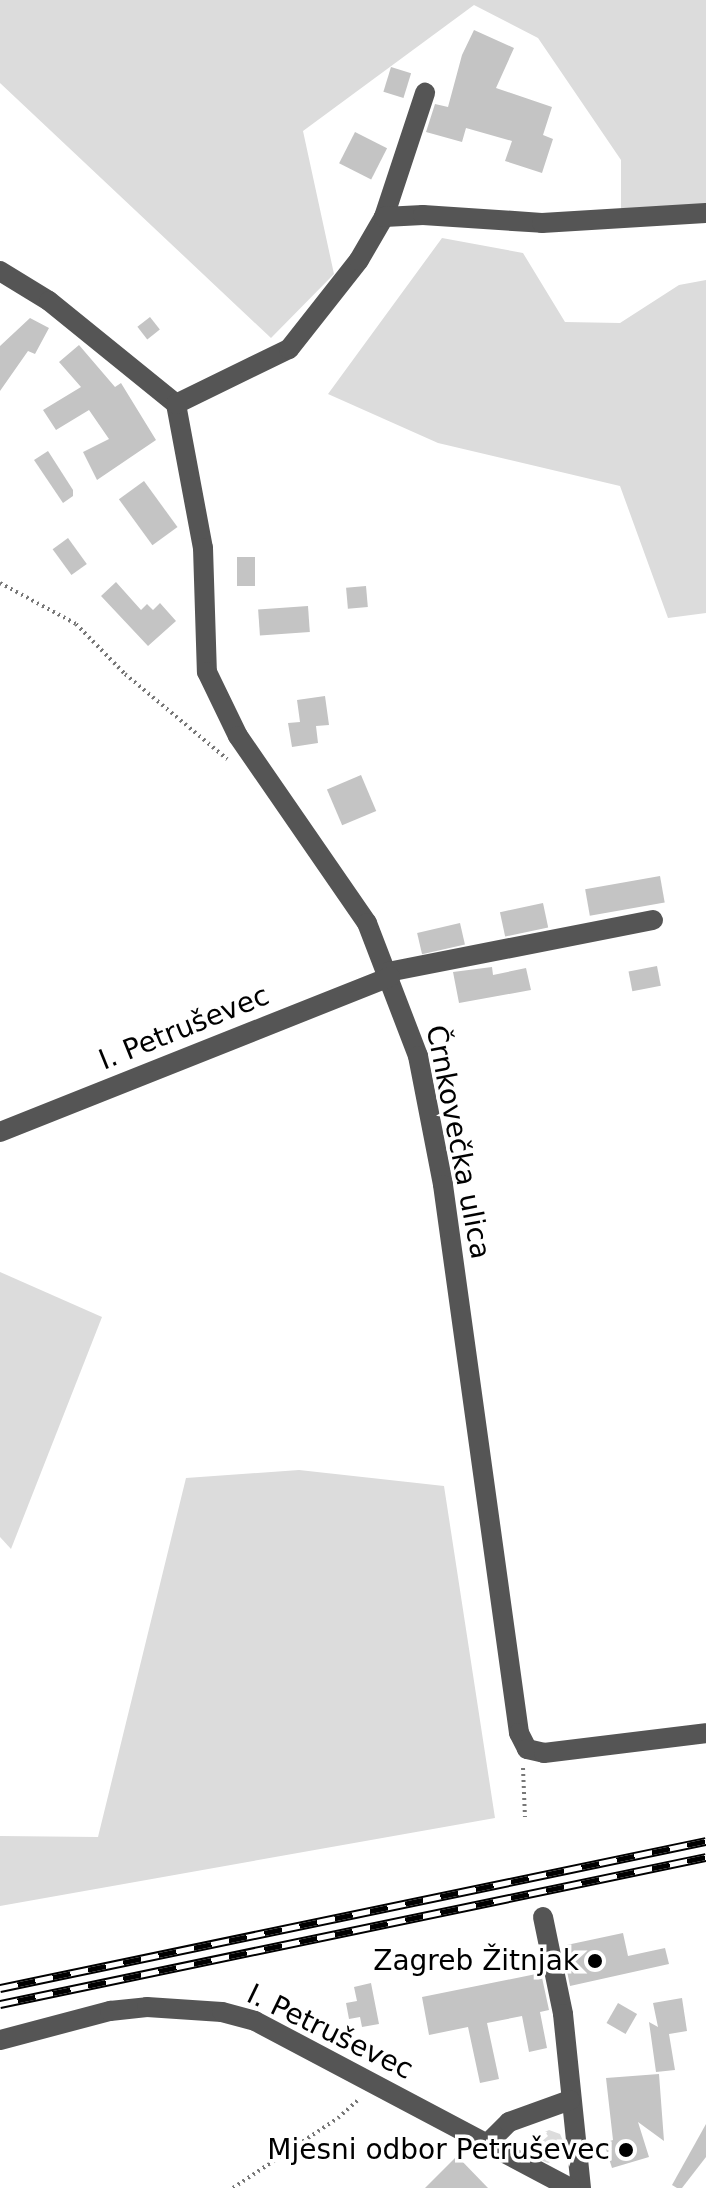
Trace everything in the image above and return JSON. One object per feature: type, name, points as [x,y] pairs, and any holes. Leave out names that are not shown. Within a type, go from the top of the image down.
[{"type":"street","points":[[0,271],[49,301],[176,404],[289,349],[359,260],[384,217],[425,93]]},
{"type":"street","points":[[384,217],[423,215],[542,223],[706,213]]},
{"type":"street","name":"Črnkovečka ulica","points":[[176,404],[203,548],[207,672],[238,736],[367,923],[418,1056],[443,1185],[513,1706],[527,1749]]},
{"type":"street","name":"I. Petruševec","points":[[0,1132],[389,975],[653,920]]},
{"type":"street","points":[[527,1749],[544,1753],[706,1733]]},
{"type":"street","points":[[543,1917],[563,2014],[581,2188]]},
{"type":"street","name":"I. Petruševec","points":[[0,2040],[110,2011],[186,2007],[255,2021],[571,2188]]},
{"type":"street","points":[[489,2142],[509,2122],[570,2100]]},
{"type":"path","points":[[0,583],[76,624],[125,674],[205,737],[237,768]]},
{"type":"path","points":[[525,1817],[521,1776],[527,1749]]},
{"type":"path","points":[[233,2188],[338,2118],[375,2083]]},
{"type":"shaded area","points":[[0,0],[706,0],[706,204],[621,213],[621,160],[538,38],[474,5],[303,131],[334,274],[271,338],[0,83]]},
{"type":"shaded area","points":[[442,238],[523,253],[565,322],[620,323],[679,285],[706,280],[706,613],[668,618],[620,486],[438,443],[328,394]]},
{"type":"shaded area","points":[[0,1272],[102,1317],[11,1549],[0,1537]]},
{"type":"shaded area","points":[[299,1470],[444,1486],[495,1818],[0,1906],[0,1836],[98,1837],[186,1478]]},
{"type":"shaded area","points":[[549,2130],[560,2134],[566,2148],[562,2157],[548,2163],[538,2159],[533,2149],[548,2136],[545,2132]]},
{"type":"building","points":[[474,30],[514,48],[496,88],[552,107],[543,135],[553,139],[542,173],[505,161],[512,141],[466,128],[462,142],[426,132],[435,104],[448,107],[462,55]]},
{"type":"building","points":[[391,67],[411,73],[403,98],[383,92]]},
{"type":"building","points":[[355,132],[387,148],[371,180],[339,163]]},
{"type":"building","points":[[150,317],[160,330],[147,339],[137,327]]},
{"type":"building","points":[[30,318],[49,328],[35,354],[28,351],[0,391],[0,346]]},
{"type":"building","points":[[79,345],[115,387],[121,383],[156,440],[97,480],[83,452],[109,439],[89,410],[56,430],[43,410],[81,387],[59,362]]},
{"type":"building","points":[[48,451],[73,490],[73,496],[63,503],[34,460]]},
{"type":"building","points":[[144,481],[178,527],[152,545],[119,499]]},
{"type":"building","points":[[68,538],[87,564],[71,575],[53,549]]},
{"type":"building","points":[[237,557],[255,557],[255,586],[237,586]]},
{"type":"building","points":[[116,582],[141,610],[147,604],[153,610],[160,603],[176,621],[148,646],[101,596]]},
{"type":"building","points":[[366,586],[368,607],[348,609],[346,588]]},
{"type":"building","points":[[308,606],[310,632],[260,635],[258,609]]},
{"type":"building","points":[[325,696],[329,725],[316,726],[318,743],[292,747],[288,723],[300,722],[297,700]]},
{"type":"building","points":[[361,775],[376,811],[342,825],[327,789]]},
{"type":"building","points":[[660,876],[665,903],[590,916],[585,889]]},
{"type":"building","points":[[543,903],[548,927],[505,937],[500,912]]},
{"type":"building","points":[[460,923],[465,944],[422,954],[417,933]]},
{"type":"building","points":[[657,966],[661,986],[632,991],[629,972]]},
{"type":"building","points":[[492,967],[493,975],[526,968],[531,990],[459,1003],[453,972]]},
{"type":"building","name":"Zagreb Žitnjak","points":[[623,1933],[628,1956],[665,1948],[669,1964],[570,1986],[562,1946]]},
{"type":"building","points":[[541,1973],[549,2010],[540,2012],[547,2048],[529,2052],[522,2016],[487,2023],[499,2079],[480,2083],[468,2027],[429,2035],[422,1997]]},
{"type":"building","points":[[371,1983],[379,2024],[362,2027],[360,2017],[349,2019],[346,2003],[357,2001],[354,1987]]},
{"type":"building","points":[[682,1998],[687,2031],[669,2034],[675,2070],[656,2072],[649,2022],[658,2027],[653,2003]]},
{"type":"building","points":[[618,2003],[637,2014],[626,2034],[606,2023]]},
{"type":"building","points":[[659,2074],[664,2141],[638,2122],[649,2157],[612,2168],[604,2143],[613,2140],[606,2078]]},
{"type":"building","points":[[706,2124],[706,2157],[682,2188],[677,2188],[672,2185]]},
{"type":"building","points":[[457,2156],[488,2188],[425,2188]]},
{"type":"railway","points":[[0,1988],[706,1841]]},
{"type":"railway","points":[[0,2004],[706,1857]]},
{"type":"place","name":"Zagreb Žitnjak","points":[[595,1961]]},
{"type":"place","name":"Mjesni odbor Petruševec","points":[[626,2150]]}]
